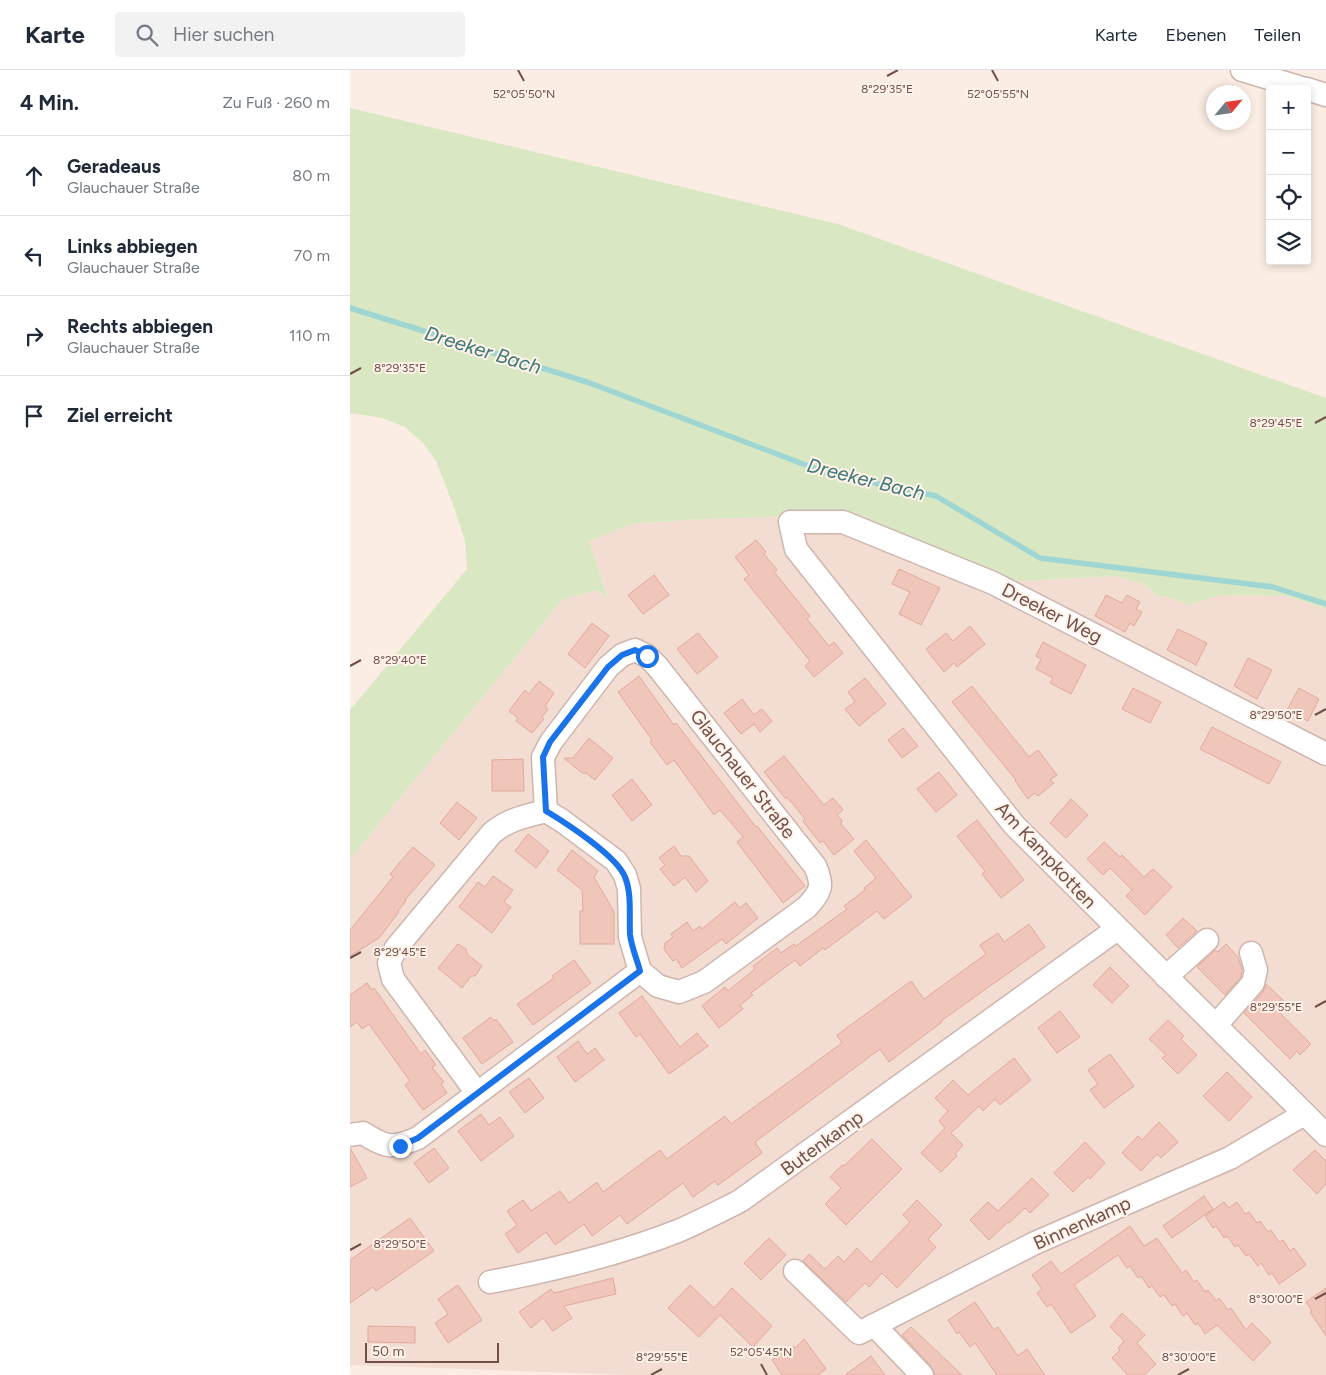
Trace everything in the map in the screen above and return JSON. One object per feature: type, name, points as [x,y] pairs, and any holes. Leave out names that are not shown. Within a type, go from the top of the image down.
[{"type":"street","points":[[1242,70],[1293,85]]},
{"type":"street","points":[[1311,90],[1326,95]]},
{"type":"street","name":"Dreeker Weg","points":[[796,549],[790,522],[843,522],[992,583],[1326,754]]},
{"type":"street","name":"Am Kampkotten","points":[[796,549],[1014,825],[1326,1135]]},
{"type":"street","name":"Glauchauer Straße","points":[[546,811],[543,757],[550,742],[608,667],[622,655],[635,650],[647,656],[658,666],[815,866],[821,879],[819,893],[807,907],[704,982],[679,992],[658,986],[640,971]]},
{"type":"street","points":[[350,1135],[363,1133],[379,1144],[400,1146],[418,1138],[477,1094],[640,971],[630,936],[628,889],[625,875],[616,861],[546,811],[503,823],[492,832],[396,948],[389,963],[393,979],[477,1094]]},
{"type":"street","name":"Butenkamp","points":[[490,1282],[553,1270],[620,1251],[679,1230],[740,1202],[1117,929]]},
{"type":"street","points":[[1166,978],[1207,940]]},
{"type":"street","points":[[1216,1025],[1253,983],[1256,970],[1251,953]]},
{"type":"street","name":"Binnenkamp","points":[[867,1329],[1035,1243],[1230,1158],[1304,1114]]},
{"type":"street","points":[[795,1271],[922,1375]]},
{"type":"shaded area","points":[[846,514],[1004,582],[1114,576],[1146,585],[1157,597],[1165,596],[1189,605],[1220,595],[1287,596],[1326,609],[1326,1375],[628,1375],[350,1365],[350,859],[563,599],[598,590],[608,598],[589,541],[632,524],[684,520]]},
{"type":"green space","points":[[350,108],[838,224],[1326,398],[1326,609],[1287,596],[1220,595],[1189,605],[1165,596],[1157,597],[1146,585],[1114,576],[1004,582],[846,514],[684,520],[632,524],[589,541],[608,599],[598,590],[563,599],[350,859],[350,710],[467,569],[465,541],[455,510],[436,461],[423,443],[405,427],[382,418],[350,413]]},
{"type":"building","points":[[756,540],[777,570],[774,572],[810,616],[807,619],[829,646],[834,642],[843,653],[814,677],[805,666],[810,661],[744,579],[749,575],[735,557]]},
{"type":"building","points":[[899,569],[940,588],[921,625],[899,614],[910,592],[892,584]]},
{"type":"building","points":[[654,575],[669,595],[643,614],[628,595]]},
{"type":"building","points":[[1106,595],[1122,603],[1127,595],[1140,602],[1136,609],[1142,612],[1134,626],[1130,623],[1125,632],[1095,616]]},
{"type":"building","points":[[592,623],[609,636],[585,668],[568,654]]},
{"type":"building","points":[[970,626],[985,644],[957,667],[954,663],[944,672],[926,649],[946,633],[953,641]]},
{"type":"building","points":[[1178,629],[1207,643],[1196,665],[1167,650]]},
{"type":"building","points":[[698,633],[718,657],[697,674],[677,649]]},
{"type":"building","points":[[1043,642],[1086,665],[1071,694],[1050,683],[1053,678],[1036,669],[1041,659],[1036,656]]},
{"type":"building","points":[[1248,658],[1272,670],[1257,699],[1234,686]]},
{"type":"building","points":[[639,676],[674,725],[676,723],[756,827],[805,886],[783,903],[737,842],[743,837],[720,810],[714,815],[674,760],[667,765],[618,692]]},
{"type":"building","points":[[865,678],[886,704],[859,726],[845,709],[855,702],[848,692]]},
{"type":"building","points":[[539,681],[554,693],[545,706],[548,709],[542,717],[544,719],[532,733],[516,721],[518,718],[509,711],[525,690],[529,694]]},
{"type":"building","points":[[972,686],[1029,757],[1038,750],[1057,775],[1050,780],[1054,783],[1038,796],[1035,793],[1028,799],[1016,780],[952,702]]},
{"type":"building","points":[[1133,688],[1161,702],[1150,723],[1122,709]]},
{"type":"building","points":[[1299,688],[1319,699],[1308,721],[1287,710]]},
{"type":"building","points":[[742,699],[754,715],[762,709],[772,721],[760,732],[754,724],[741,734],[724,713]]},
{"type":"building","points":[[1212,727],[1281,762],[1269,784],[1200,749]]},
{"type":"building","points":[[903,728],[918,746],[902,758],[888,740]]},
{"type":"building","points":[[589,738],[613,758],[595,780],[586,773],[582,773],[564,758],[573,758]]},
{"type":"building","points":[[784,756],[824,805],[833,798],[843,810],[837,815],[842,820],[841,824],[854,839],[834,855],[823,841],[820,843],[803,821],[805,819],[764,772]]},
{"type":"building","points":[[523,759],[524,791],[492,791],[492,760]]},
{"type":"building","points":[[939,772],[957,795],[936,812],[917,789]]},
{"type":"building","points":[[632,779],[652,805],[632,821],[612,795]]},
{"type":"building","points":[[1071,799],[1088,815],[1066,838],[1050,823]]},
{"type":"building","points":[[457,802],[477,818],[459,840],[440,823]]},
{"type":"building","points":[[977,820],[1024,880],[1001,898],[982,874],[985,871],[957,836]]},
{"type":"building","points":[[528,834],[549,851],[536,868],[515,851]]},
{"type":"building","points":[[866,840],[912,897],[884,919],[877,911],[825,950],[823,948],[800,966],[795,960],[751,993],[753,995],[740,1005],[743,1009],[719,1028],[702,1006],[725,987],[728,991],[755,969],[753,966],[777,948],[781,953],[794,944],[796,946],[847,909],[844,906],[865,890],[864,888],[876,878],[854,851]]},
{"type":"building","points":[[1104,842],[1120,857],[1122,855],[1144,877],[1153,869],[1172,887],[1145,915],[1126,896],[1132,890],[1110,868],[1103,875],[1087,859]]},
{"type":"building","points":[[674,846],[681,856],[689,856],[708,881],[696,892],[685,877],[674,886],[660,869],[665,865],[659,858]]},
{"type":"building","points":[[413,847],[435,865],[405,900],[399,912],[379,938],[350,956],[350,930],[393,877],[390,874]]},
{"type":"building","points":[[572,850],[598,871],[594,877],[614,912],[614,944],[580,944],[580,911],[583,911],[582,890],[557,870]]},
{"type":"building","points":[[493,876],[513,890],[504,902],[511,907],[492,933],[459,907],[478,882],[485,887]]},
{"type":"building","points":[[735,902],[740,908],[746,903],[758,918],[726,944],[722,939],[682,968],[676,959],[673,961],[664,949],[665,943],[673,937],[671,934],[687,922],[693,931],[700,926],[702,929]]},
{"type":"building","points":[[1183,918],[1197,931],[1178,948],[1166,935]]},
{"type":"building","points":[[1029,924],[1045,947],[941,1021],[889,1062],[880,1049],[755,1142],[762,1153],[718,1185],[715,1181],[693,1197],[683,1183],[627,1224],[620,1215],[592,1236],[584,1224],[555,1245],[546,1232],[518,1253],[505,1234],[517,1225],[507,1211],[523,1200],[531,1211],[560,1191],[569,1203],[597,1182],[603,1192],[660,1150],[667,1159],[725,1116],[731,1124],[842,1043],[837,1035],[911,981],[924,999],[986,954],[980,945],[998,933],[1004,942]]},
{"type":"building","points":[[458,944],[466,949],[467,954],[482,966],[475,976],[471,976],[462,988],[438,968]]},
{"type":"building","points":[[1226,944],[1238,957],[1242,970],[1241,977],[1225,995],[1197,967],[1215,950],[1218,952]]},
{"type":"building","points":[[574,960],[591,983],[533,1025],[517,1004],[554,978],[552,976]]},
{"type":"building","points":[[1110,967],[1129,986],[1112,1003],[1093,985]]},
{"type":"building","points":[[367,983],[372,990],[374,988],[421,1054],[425,1050],[436,1065],[432,1067],[444,1082],[441,1084],[447,1093],[423,1110],[405,1085],[410,1081],[369,1024],[362,1029],[357,1022],[350,1027],[350,995]]},
{"type":"building","points":[[1266,984],[1284,1001],[1276,1009],[1311,1044],[1300,1055],[1297,1051],[1290,1059],[1244,1013],[1263,992]]},
{"type":"building","points":[[642,996],[680,1047],[697,1033],[708,1046],[669,1074],[640,1034],[636,1037],[619,1013]]},
{"type":"building","points":[[1060,1011],[1080,1037],[1057,1053],[1038,1028]]},
{"type":"building","points":[[491,1017],[494,1021],[496,1019],[513,1042],[482,1064],[463,1038]]},
{"type":"building","points":[[1168,1020],[1184,1036],[1181,1039],[1197,1055],[1178,1074],[1162,1058],[1166,1055],[1149,1039]]},
{"type":"building","points":[[578,1041],[587,1054],[595,1048],[604,1060],[575,1082],[557,1057]]},
{"type":"building","points":[[1110,1054],[1134,1086],[1104,1108],[1090,1090],[1098,1084],[1088,1070]]},
{"type":"building","points":[[1014,1058],[1031,1080],[1000,1105],[995,1099],[983,1111],[979,1106],[951,1133],[963,1145],[955,1154],[957,1156],[941,1172],[921,1153],[945,1128],[939,1121],[948,1111],[935,1098],[953,1080],[968,1095]]},
{"type":"building","points":[[1227,1072],[1252,1097],[1229,1121],[1203,1096]]},
{"type":"building","points":[[529,1078],[544,1098],[525,1113],[509,1092]]},
{"type":"building","points":[[481,1114],[489,1125],[500,1117],[514,1136],[481,1161],[458,1131]]},
{"type":"building","points":[[1159,1122],[1178,1142],[1161,1158],[1157,1154],[1141,1171],[1122,1153],[1138,1136],[1142,1140]]},
{"type":"building","points":[[872,1139],[902,1169],[846,1225],[825,1204],[841,1188],[830,1177]]},
{"type":"building","points":[[1085,1142],[1105,1163],[1090,1179],[1088,1177],[1073,1192],[1054,1173]]},
{"type":"building","points":[[350,1148],[367,1178],[350,1187]]},
{"type":"building","points":[[434,1148],[449,1168],[429,1183],[414,1163]]},
{"type":"building","points":[[1315,1150],[1326,1161],[1326,1184],[1317,1194],[1293,1170]]},
{"type":"building","points":[[1032,1178],[1049,1195],[1030,1213],[1025,1208],[989,1240],[970,1220],[988,1202],[998,1211]]},
{"type":"building","points":[[1204,1196],[1213,1209],[1172,1238],[1163,1226]]},
{"type":"building","points":[[917,1200],[942,1225],[928,1239],[936,1247],[897,1288],[882,1273],[869,1287],[865,1283],[846,1302],[803,1261],[809,1254],[825,1269],[838,1256],[844,1262],[857,1248],[871,1262],[910,1222],[903,1215]]},
{"type":"building","points":[[1224,1202],[1229,1208],[1237,1202],[1245,1214],[1249,1212],[1257,1223],[1260,1221],[1268,1232],[1271,1230],[1279,1242],[1283,1240],[1290,1251],[1294,1248],[1306,1265],[1279,1284],[1272,1273],[1269,1275],[1261,1263],[1258,1266],[1249,1254],[1246,1256],[1238,1245],[1235,1247],[1227,1236],[1224,1238],[1216,1226],[1213,1228],[1205,1216]]},
{"type":"building","points":[[410,1218],[434,1251],[376,1291],[373,1287],[350,1303],[350,1260]]},
{"type":"building","points":[[1130,1226],[1144,1246],[1157,1238],[1182,1273],[1186,1270],[1194,1282],[1197,1280],[1205,1292],[1208,1290],[1216,1301],[1219,1298],[1228,1310],[1231,1308],[1246,1330],[1252,1323],[1271,1342],[1253,1361],[1217,1325],[1205,1334],[1198,1323],[1195,1325],[1187,1313],[1183,1316],[1175,1304],[1172,1306],[1164,1295],[1160,1297],[1152,1286],[1149,1288],[1141,1276],[1138,1278],[1130,1266],[1127,1268],[1118,1255],[1074,1285],[1096,1316],[1071,1333],[1051,1304],[1047,1307],[1037,1293],[1042,1289],[1032,1275],[1051,1261],[1061,1274]]},
{"type":"building","points":[[769,1238],[786,1255],[761,1280],[744,1263]]},
{"type":"building","points":[[613,1278],[616,1294],[564,1306],[572,1318],[553,1331],[543,1318],[531,1328],[519,1312],[551,1289],[554,1293]]},
{"type":"building","points":[[458,1285],[482,1320],[448,1343],[435,1323],[448,1314],[438,1299]]},
{"type":"building","points":[[690,1285],[714,1308],[732,1288],[772,1326],[753,1347],[720,1315],[699,1337],[668,1308]]},
{"type":"building","points":[[1326,1288],[1326,1336],[1310,1312],[1312,1311],[1306,1302]]},
{"type":"building","points":[[975,1302],[994,1330],[998,1327],[1018,1356],[1027,1349],[1045,1375],[997,1375],[975,1343],[970,1347],[959,1332],[957,1334],[948,1320]]},
{"type":"building","points":[[1122,1313],[1145,1335],[1137,1343],[1156,1364],[1144,1375],[1128,1375],[1112,1358],[1120,1350],[1118,1348],[1124,1341],[1110,1327]]},
{"type":"building","points":[[368,1326],[415,1327],[415,1343],[368,1342]]},
{"type":"building","points":[[911,1327],[962,1375],[935,1375],[931,1366],[902,1335]]},
{"type":"building","points":[[804,1339],[826,1369],[818,1375],[782,1375],[772,1360],[793,1346],[795,1348]]},
{"type":"building","points":[[871,1356],[885,1375],[845,1375]]},
{"type":"waterway","name":"Dreeker Bach","points":[[350,308],[587,382],[827,473],[936,496],[1040,558],[1273,587],[1326,604]]},
{"type":"route","points":[[400,1146],[418,1138],[640,971],[630,936],[628,889],[625,875],[616,861],[546,811],[543,757],[550,742],[608,667],[622,655],[635,650],[647,656]]}]
